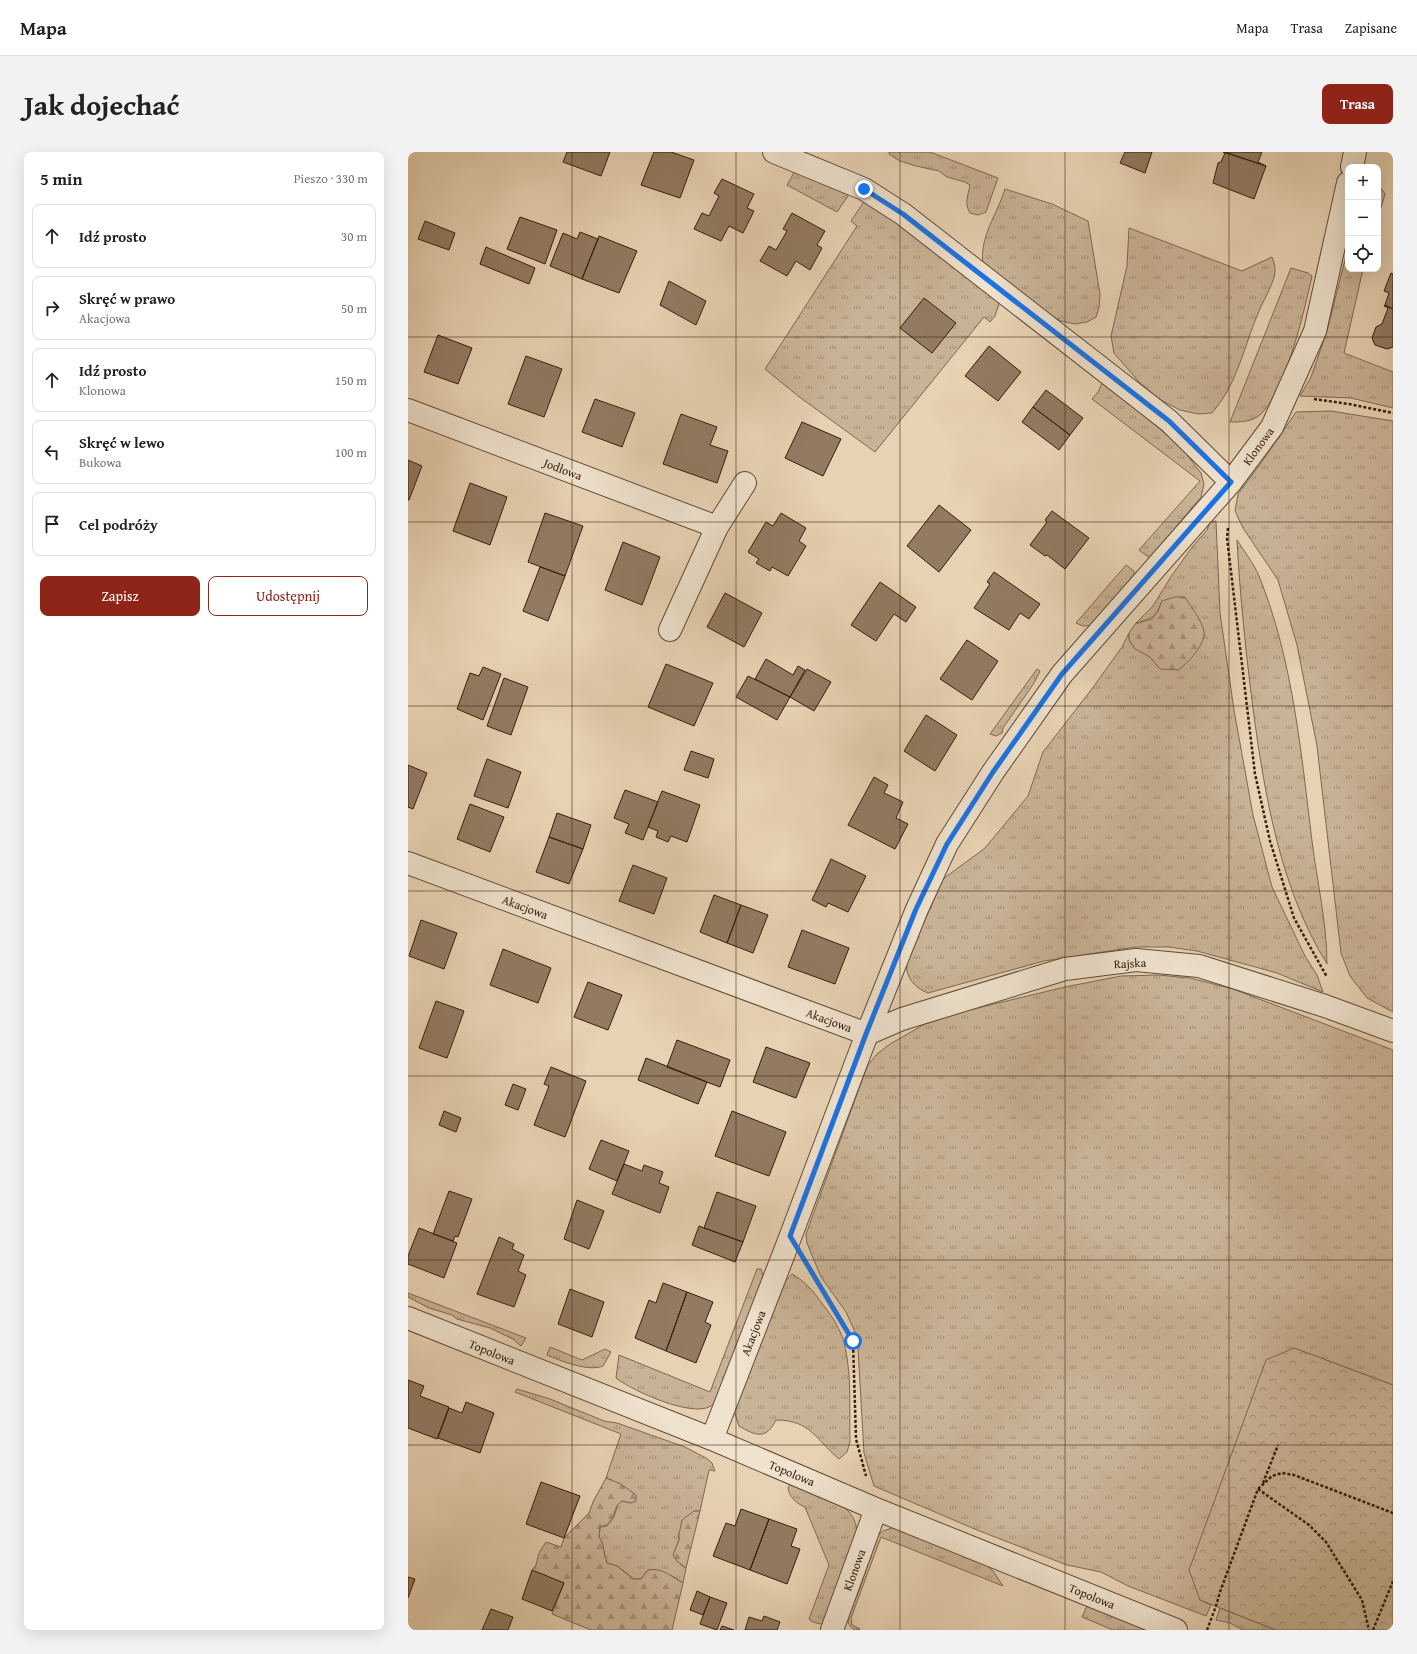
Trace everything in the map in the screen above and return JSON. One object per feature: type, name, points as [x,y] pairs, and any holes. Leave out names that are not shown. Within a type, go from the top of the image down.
[{"type":"street","points":[[774,152],[864,189],[903,214],[1169,421],[1231,482]]},
{"type":"street","points":[[1353,164],[1355,152]]},
{"type":"street","name":"Klonowa","points":[[866,1034],[916,909],[947,844],[993,772],[1062,674],[1231,482],[1272,427],[1314,331],[1345,196]]},
{"type":"street","name":"Jodłowa","points":[[408,410],[717,527]]},
{"type":"street","points":[[670,630],[717,527],[745,482]]},
{"type":"street","name":"Akacjowa","points":[[408,863],[866,1034],[712,1439]]},
{"type":"street","name":"Rajska","points":[[866,1034],[902,1019],[1065,969],[1136,960],[1199,966],[1325,1006],[1393,1032]]},
{"type":"street","name":"Topolowa","points":[[408,1318],[712,1439],[876,1509],[1176,1630]]},
{"type":"street","name":"Klonowa","points":[[832,1630],[876,1509]]},
{"type":"path","points":[[1284,401],[1313,399],[1349,404],[1393,413]]},
{"type":"path","points":[[1228,524],[1227,538],[1255,774],[1270,841],[1294,918],[1328,979]]},
{"type":"path","points":[[790,1236],[853,1341],[856,1439],[876,1509]]},
{"type":"path","points":[[1263,1483],[1278,1445]]},
{"type":"path","points":[[1207,1630],[1258,1489],[1272,1476],[1282,1473],[1294,1475],[1393,1514]]},
{"type":"path","points":[[1258,1489],[1309,1525],[1326,1542],[1362,1600],[1369,1630]]},
{"type":"path","points":[[1373,1630],[1393,1581]]},
{"type":"green space","points":[[889,152],[930,152],[998,178],[986,212],[978,215],[970,213],[967,203],[970,185],[947,177],[939,171],[900,161],[889,154]]},
{"type":"green space","points":[[796,169],[846,191],[848,196],[837,212],[787,185]]},
{"type":"green space","points":[[1381,188],[1385,194],[1381,208]]},
{"type":"green space","points":[[1005,189],[1052,204],[1088,221],[1100,294],[1099,308],[1096,317],[1087,322],[1075,324],[1061,321],[1044,311],[983,265],[982,255],[986,236]]},
{"type":"green space","points":[[865,200],[892,214],[1000,301],[995,316],[990,322],[984,317],[875,452],[798,396],[765,369],[857,226],[851,221]]},
{"type":"green space","points":[[1129,228],[1242,271],[1272,257],[1275,270],[1272,284],[1257,315],[1233,380],[1212,413],[1198,414],[1180,410],[1159,399],[1139,382],[1114,353],[1111,336],[1127,266]]},
{"type":"green space","points":[[1345,260],[1345,272],[1362,272],[1344,353],[1393,372],[1393,408],[1351,398],[1300,396],[1311,377],[1327,331]]},
{"type":"green space","points":[[1291,268],[1308,273],[1312,276],[1299,330],[1284,373],[1276,392],[1267,407],[1257,417],[1247,421],[1230,422]]},
{"type":"green space","points":[[1103,381],[1181,447],[1201,473],[1204,484],[1201,497],[1150,558],[1139,550],[1200,481],[1092,399],[1098,392]]},
{"type":"green space","points":[[1331,411],[1393,421],[1393,1012],[1367,998],[1350,976],[1341,953],[1317,746],[1297,645],[1278,580],[1243,528],[1235,511],[1238,494],[1296,412]]},
{"type":"green space","points":[[1216,521],[1220,613],[1234,710],[1253,815],[1272,887],[1305,956],[1317,975],[1323,992],[1277,973],[1197,951],[1169,947],[1135,947],[1044,961],[928,993],[923,991],[912,982],[906,968],[906,963],[943,879],[985,848],[1028,796],[1043,752],[1091,690],[1122,647],[1129,633],[1130,642],[1134,648],[1149,656],[1160,669],[1162,601],[1155,615],[1135,624],[1153,606],[1170,578],[1193,546],[1207,530],[1210,522]]},
{"type":"green space","points":[[1237,540],[1252,562],[1259,576],[1271,608],[1288,673],[1324,918],[1327,964],[1311,935],[1297,904],[1286,873],[1269,808],[1250,688]]},
{"type":"green space","points":[[1126,565],[1134,571],[1134,578],[1094,625],[1083,626],[1076,623]]},
{"type":"green space","points":[[1175,597],[1185,597],[1203,627],[1203,641],[1190,660],[1178,670],[1160,669],[1150,657],[1135,649],[1129,640],[1129,633],[1135,624],[1152,619],[1158,611],[1162,601]]},
{"type":"green space","points":[[1037,669],[1040,671],[1034,683],[1003,728],[1002,733],[996,736],[990,734]]},
{"type":"green space","points":[[1158,975],[1190,978],[1233,989],[1393,1050],[1393,1385],[1294,1348],[1200,1600],[1211,1605],[1206,1616],[1128,1586],[1101,1572],[1067,1565],[977,1530],[874,1486],[864,1453],[858,1349],[855,1332],[846,1312],[821,1277],[807,1243],[806,1234],[868,1065],[877,1054],[890,1044],[925,1024],[969,1010],[1065,987],[1121,976]]},
{"type":"green space","points":[[757,1269],[761,1269],[763,1275],[759,1289],[720,1397],[714,1404],[702,1409],[691,1409],[677,1406],[635,1390],[616,1378],[619,1355],[710,1392]]},
{"type":"green space","points":[[792,1274],[812,1290],[836,1323],[844,1341],[849,1370],[850,1442],[847,1452],[839,1459],[812,1432],[797,1423],[776,1420],[768,1431],[756,1434],[739,1426],[733,1408],[782,1285]]},
{"type":"green space","points":[[408,1293],[526,1338],[521,1346],[513,1339],[490,1328],[457,1319],[452,1315],[429,1308],[408,1297]]},
{"type":"green space","points":[[550,1347],[582,1360],[605,1349],[611,1352],[603,1366],[590,1368],[575,1365],[547,1355]]},
{"type":"green space","points":[[1294,1348],[1393,1385],[1393,1630],[1276,1630],[1200,1600],[1189,1570],[1266,1360]]},
{"type":"green space","points":[[517,1389],[550,1399],[604,1421],[617,1423],[685,1447],[706,1458],[712,1463],[715,1471],[709,1470],[700,1511],[694,1511],[691,1514],[679,1534],[679,1540],[676,1547],[681,1565],[686,1568],[683,1583],[670,1575],[648,1570],[641,1579],[633,1579],[621,1569],[607,1563],[599,1537],[600,1527],[607,1526],[614,1517],[618,1504],[622,1501],[631,1503],[612,1480],[606,1478],[621,1434],[515,1392]]},
{"type":"green space","points":[[606,1478],[621,1484],[636,1495],[636,1501],[631,1503],[622,1501],[618,1504],[612,1519],[606,1525],[600,1527],[599,1537],[607,1563],[617,1566],[633,1579],[641,1579],[648,1570],[653,1569],[667,1573],[683,1583],[672,1630],[591,1630],[552,1614],[564,1583],[532,1570],[536,1565],[539,1553],[546,1542],[561,1547],[564,1538],[589,1513],[593,1502]]},
{"type":"green space","points":[[791,1485],[834,1501],[851,1514],[856,1523],[857,1535],[827,1620],[821,1624],[813,1622],[809,1619],[829,1565],[805,1507],[796,1502],[788,1490],[788,1487]]},
{"type":"green space","points":[[694,1511],[700,1511],[686,1568],[677,1561],[673,1555],[679,1540],[682,1520]]},
{"type":"green space","points":[[892,1528],[902,1529],[980,1559],[993,1571],[1003,1586],[881,1537],[851,1618],[852,1625],[860,1629],[854,1630],[848,1623],[849,1614],[860,1588],[877,1536],[883,1531]]},
{"type":"green space","points":[[1087,1606],[1156,1630],[1113,1630],[1082,1617]]},
{"type":"green space","points":[[1220,1608],[1276,1630],[1243,1630],[1230,1623],[1216,1620]]},
{"type":"building","points":[[567,152],[610,152],[601,176],[563,162]]},
{"type":"building","points":[[654,152],[671,152],[694,160],[680,198],[641,185]]},
{"type":"building","points":[[1125,152],[1152,152],[1145,173],[1120,163]]},
{"type":"building","points":[[1223,152],[1266,166],[1254,199],[1213,183],[1218,163],[1221,162],[1225,153]]},
{"type":"building","points":[[1225,152],[1262,152],[1258,162],[1266,166]]},
{"type":"building","points":[[722,179],[754,194],[747,208],[754,211],[743,233],[729,226],[721,241],[694,229],[702,213],[709,216],[719,196],[714,193]]},
{"type":"building","points":[[792,213],[825,231],[817,245],[822,248],[810,270],[796,261],[787,276],[760,261],[769,246],[776,250],[787,231],[783,229]]},
{"type":"building","points":[[520,217],[557,230],[545,264],[507,249]]},
{"type":"building","points":[[425,221],[455,233],[449,250],[418,239]]},
{"type":"building","points":[[580,232],[598,239],[582,279],[550,266],[563,233],[577,239]]},
{"type":"building","points":[[599,236],[637,251],[619,293],[582,279]]},
{"type":"building","points":[[486,247],[535,268],[529,284],[480,264]]},
{"type":"building","points":[[1391,273],[1393,274],[1393,309],[1385,305],[1389,293],[1384,291]]},
{"type":"building","points":[[669,281],[706,301],[696,325],[660,305]]},
{"type":"building","points":[[924,298],[956,323],[932,353],[900,328]]},
{"type":"building","points":[[1385,305],[1393,309],[1393,347],[1387,349],[1375,345],[1372,338],[1376,327],[1382,324],[1388,308],[1384,306]]},
{"type":"building","points":[[438,335],[472,348],[458,384],[424,372]]},
{"type":"building","points":[[989,346],[1021,372],[998,401],[965,376]]},
{"type":"building","points":[[526,356],[562,369],[544,417],[508,404]]},
{"type":"building","points":[[1046,390],[1083,418],[1070,435],[1033,407]]},
{"type":"building","points":[[595,399],[635,413],[622,447],[582,432]]},
{"type":"building","points":[[1033,407],[1070,435],[1059,450],[1022,422]]},
{"type":"building","points":[[681,414],[717,427],[710,445],[728,451],[717,483],[663,464]]},
{"type":"building","points":[[802,422],[841,439],[823,476],[785,458]]},
{"type":"building","points":[[408,460],[422,466],[409,500],[408,500]]},
{"type":"building","points":[[470,483],[507,497],[490,545],[453,531]]},
{"type":"building","points":[[939,505],[971,530],[939,572],[907,546]]},
{"type":"building","points":[[1052,511],[1089,538],[1065,569],[1047,555],[1045,556],[1030,545],[1047,522],[1045,520]]},
{"type":"building","points":[[545,513],[583,526],[565,576],[528,562]]},
{"type":"building","points":[[781,513],[806,528],[799,541],[806,546],[788,576],[772,567],[770,571],[756,563],[759,559],[748,552],[766,522],[773,526]]},
{"type":"building","points":[[623,542],[660,557],[642,605],[605,590]]},
{"type":"building","points":[[540,567],[565,576],[548,621],[523,611]]},
{"type":"building","points":[[994,572],[1040,604],[1029,619],[1020,613],[1009,630],[974,608],[990,584],[987,582]]},
{"type":"building","points":[[880,582],[916,607],[906,622],[894,614],[876,641],[851,625]]},
{"type":"building","points":[[725,593],[762,613],[744,647],[707,627]]},
{"type":"building","points":[[967,640],[998,661],[972,700],[940,679]]},
{"type":"building","points":[[766,659],[793,675],[798,666],[805,670],[790,697],[755,679]]},
{"type":"building","points":[[666,664],[713,683],[694,726],[648,707]]},
{"type":"building","points":[[483,667],[501,674],[483,720],[457,709],[470,673],[479,676]]},
{"type":"building","points":[[807,669],[831,682],[814,711],[790,697]]},
{"type":"building","points":[[748,676],[790,697],[777,720],[736,697]]},
{"type":"building","points":[[504,678],[528,687],[511,735],[487,726]]},
{"type":"building","points":[[926,715],[957,735],[935,771],[904,751]]},
{"type":"building","points":[[691,751],[714,759],[708,778],[684,770]]},
{"type":"building","points":[[487,759],[521,772],[508,808],[474,796]]},
{"type":"building","points":[[408,765],[427,773],[413,809],[408,807]]},
{"type":"building","points":[[874,777],[888,785],[884,793],[903,802],[896,818],[908,824],[895,849],[848,825]]},
{"type":"building","points":[[625,790],[658,802],[643,840],[625,833],[629,824],[614,818]]},
{"type":"building","points":[[662,791],[700,805],[687,842],[671,836],[668,842],[656,837],[658,831],[648,827]]},
{"type":"building","points":[[470,804],[504,817],[490,852],[457,839]]},
{"type":"building","points":[[557,813],[591,825],[583,849],[549,837]]},
{"type":"building","points":[[549,837],[583,849],[569,884],[536,872]]},
{"type":"building","points":[[831,859],[866,876],[848,912],[828,903],[826,907],[812,900]]},
{"type":"building","points":[[633,865],[667,878],[654,914],[619,901]]},
{"type":"building","points":[[714,895],[741,905],[727,943],[700,932]]},
{"type":"building","points":[[741,905],[768,915],[753,953],[727,943]]},
{"type":"building","points":[[421,920],[457,933],[444,969],[409,956]]},
{"type":"building","points":[[802,930],[849,948],[835,984],[788,967]]},
{"type":"building","points":[[503,949],[551,968],[538,1003],[490,985]]},
{"type":"building","points":[[588,982],[622,995],[608,1030],[574,1017]]},
{"type":"building","points":[[436,1001],[464,1011],[447,1058],[419,1048]]},
{"type":"building","points":[[677,1040],[730,1060],[720,1087],[667,1067]]},
{"type":"building","points":[[766,1047],[810,1063],[796,1098],[753,1082]]},
{"type":"building","points":[[646,1058],[707,1082],[698,1104],[638,1080]]},
{"type":"building","points":[[551,1067],[586,1081],[565,1137],[534,1125],[549,1086],[544,1084]]},
{"type":"building","points":[[513,1084],[526,1089],[518,1110],[505,1105]]},
{"type":"building","points":[[444,1111],[461,1118],[456,1132],[439,1125]]},
{"type":"building","points":[[732,1111],[786,1132],[769,1176],[715,1156]]},
{"type":"building","points":[[601,1140],[629,1151],[617,1181],[589,1169]]},
{"type":"building","points":[[624,1164],[642,1171],[644,1165],[663,1172],[659,1183],[669,1187],[660,1213],[612,1194]]},
{"type":"building","points":[[449,1191],[472,1199],[458,1237],[455,1236],[453,1241],[433,1234]]},
{"type":"building","points":[[717,1192],[756,1206],[743,1242],[704,1228]]},
{"type":"building","points":[[577,1200],[604,1211],[589,1249],[564,1239]]},
{"type":"building","points":[[699,1226],[743,1242],[735,1262],[692,1245]]},
{"type":"building","points":[[419,1228],[457,1243],[444,1278],[408,1264],[408,1256]]},
{"type":"building","points":[[499,1237],[514,1244],[512,1249],[524,1255],[518,1271],[526,1275],[514,1307],[477,1294]]},
{"type":"building","points":[[663,1283],[687,1292],[666,1351],[635,1338],[649,1300],[656,1303]]},
{"type":"building","points":[[570,1289],[604,1302],[592,1337],[558,1324]]},
{"type":"building","points":[[687,1292],[713,1302],[705,1322],[711,1325],[696,1363],[666,1351]]},
{"type":"building","points":[[408,1380],[424,1386],[420,1396],[449,1407],[437,1439],[408,1428]]},
{"type":"building","points":[[466,1402],[494,1413],[480,1453],[438,1438],[449,1408],[462,1413]]},
{"type":"building","points":[[541,1482],[580,1496],[564,1538],[526,1524]]},
{"type":"building","points":[[741,1509],[769,1519],[750,1570],[713,1556],[726,1523],[735,1526]]},
{"type":"building","points":[[769,1519],[797,1529],[791,1546],[800,1549],[787,1584],[750,1570]]},
{"type":"building","points":[[532,1570],[564,1583],[552,1611],[522,1599]]},
{"type":"building","points":[[408,1577],[415,1579],[408,1598]]},
{"type":"building","points":[[697,1591],[710,1597],[703,1615],[690,1610]]},
{"type":"building","points":[[710,1597],[727,1603],[717,1630],[700,1624]]},
{"type":"building","points":[[491,1609],[513,1617],[508,1630],[482,1630]]},
{"type":"building","points":[[764,1616],[780,1622],[777,1630],[745,1630],[749,1617],[762,1621]]},
{"type":"building","points":[[722,1626],[734,1630],[720,1630]]},
{"type":"route","points":[[853,1341],[790,1236],[866,1034],[916,909],[947,844],[993,772],[1062,674],[1231,482],[1169,421],[903,214],[864,189]]}]
